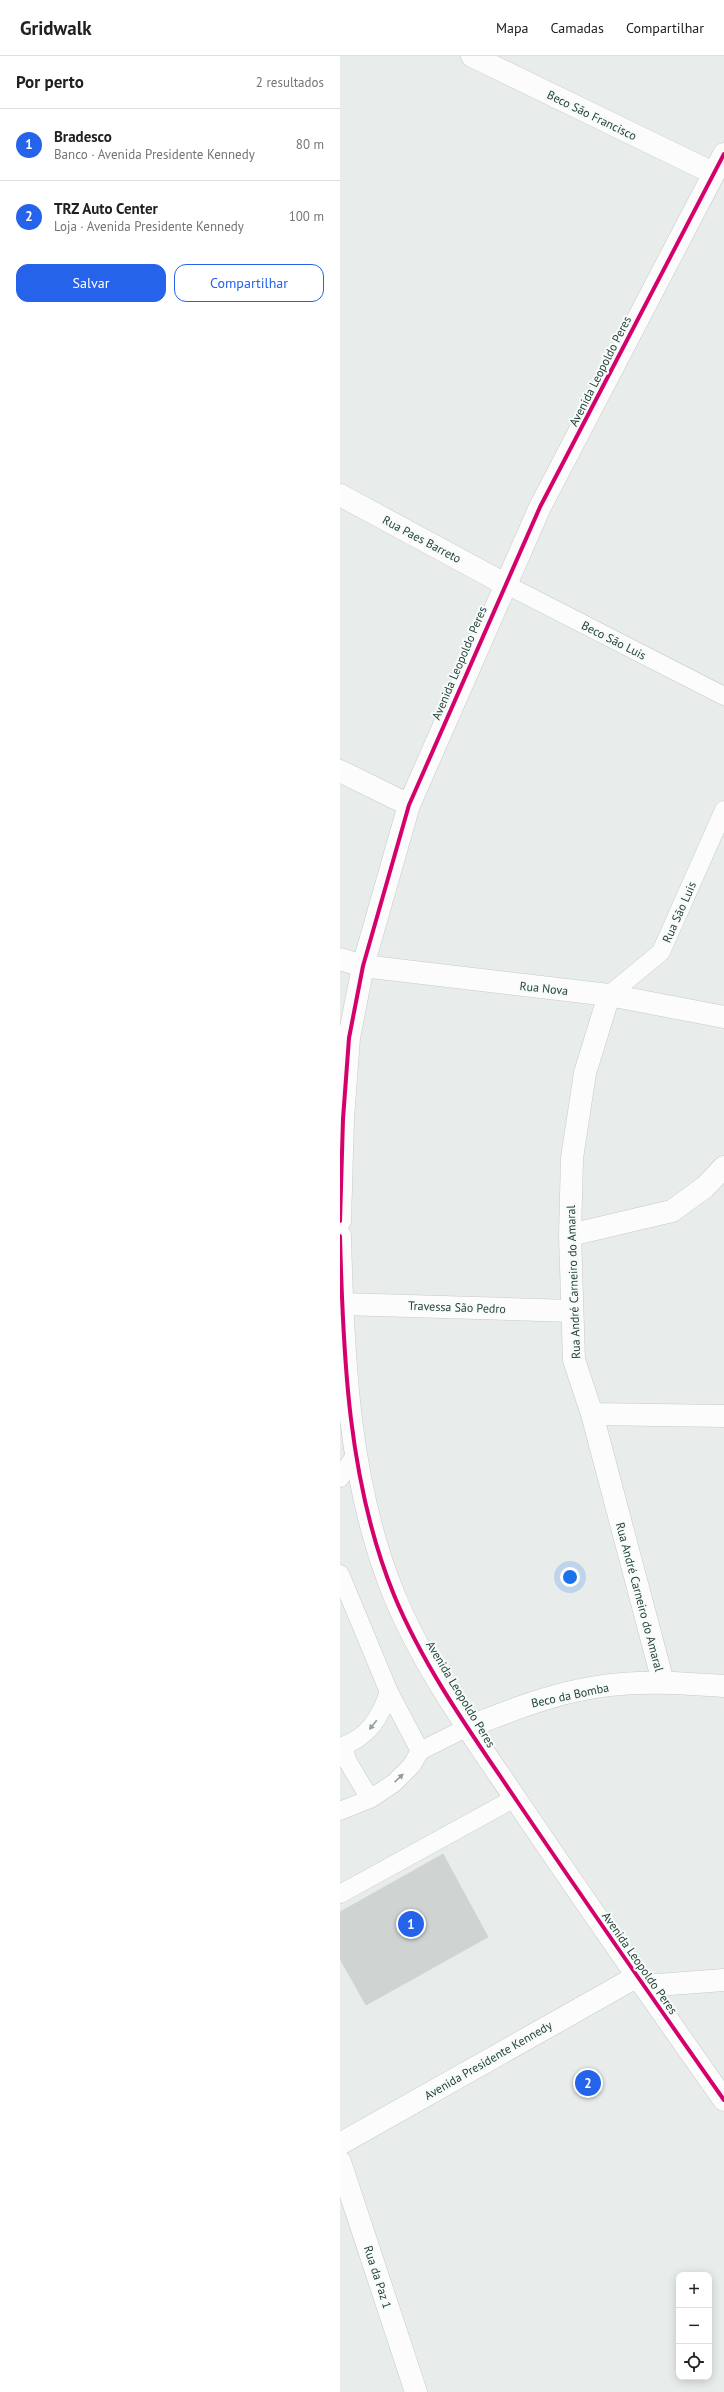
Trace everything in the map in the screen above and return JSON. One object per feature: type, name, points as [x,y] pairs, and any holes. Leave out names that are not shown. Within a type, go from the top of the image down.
[{"type":"street","name":"Beco São Francisco","points":[[472,56],[713,173]]},
{"type":"street","name":"Avenida Leopoldo Peres","points":[[340,1221],[343,1119],[349,1038],[363,966],[409,805],[540,507],[724,154]]},
{"type":"street","name":"Rua Paes Barreto","points":[[340,494],[505,584]]},
{"type":"street","points":[[340,772],[409,805]]},
{"type":"street","name":"Rua Nova","points":[[340,959],[363,966],[609,995],[724,1017]]},
{"type":"street","name":"Rua André Carneiro do Amaral","points":[[609,995],[584,1073],[572,1158],[570,1235],[574,1360],[592,1414],[662,1682]]},
{"type":"street","points":[[570,1235],[672,1210],[706,1187],[724,1166]]},
{"type":"street","name":"Avenida Leopoldo Peres","points":[[340,1236],[342,1304],[356,1454],[371,1526],[394,1595],[428,1663],[468,1727],[640,1981],[724,2100]]},
{"type":"street","name":"Travessa São Pedro","points":[[342,1304],[572,1311]]},
{"type":"street","points":[[592,1414],[724,1416]]},
{"type":"street","name":"Beco da Bomba","points":[[468,1727],[526,1704],[596,1687],[662,1682],[724,1686]]},
{"type":"street","points":[[640,1981],[724,1980]]},
{"type":"street","name":"Avenida Presidente Kennedy","points":[[340,2144],[640,1981]]},
{"type":"street","name":"Rua da Paz 1","points":[[340,2162],[416,2392]]},
{"type":"lane","name":"Beco São Luis","points":[[505,584],[724,696]]},
{"type":"lane","name":"Rua São Luis","points":[[609,995],[661,952],[724,810]]},
{"type":"lane","points":[[340,1478],[356,1454]]},
{"type":"lane","points":[[340,1574],[389,1692],[420,1751]]},
{"type":"lane","points":[[370,1799],[341,1747],[365,1734],[374,1725],[381,1713],[389,1692]]},
{"type":"lane","points":[[340,1812],[370,1799],[403,1774],[412,1765],[420,1751],[468,1727]]},
{"type":"lane","points":[[340,1894],[515,1798]]},
{"type":"building","points":[[443,1854],[488,1937],[366,2005],[340,1959],[340,1912]]},
{"type":"cycle path","points":[[340,1221],[343,1119],[349,1038],[363,966],[409,805],[540,507],[724,154]]},
{"type":"cycle path","points":[[340,1236],[346,1373],[357,1463],[379,1552],[394,1595],[406,1623],[435,1676],[468,1728],[544,1841],[724,2100]]},
{"type":"place","name":"Bradesco","points":[[411,1924]]},
{"type":"place","name":"TRZ Auto Center","points":[[588,2083]]}]
